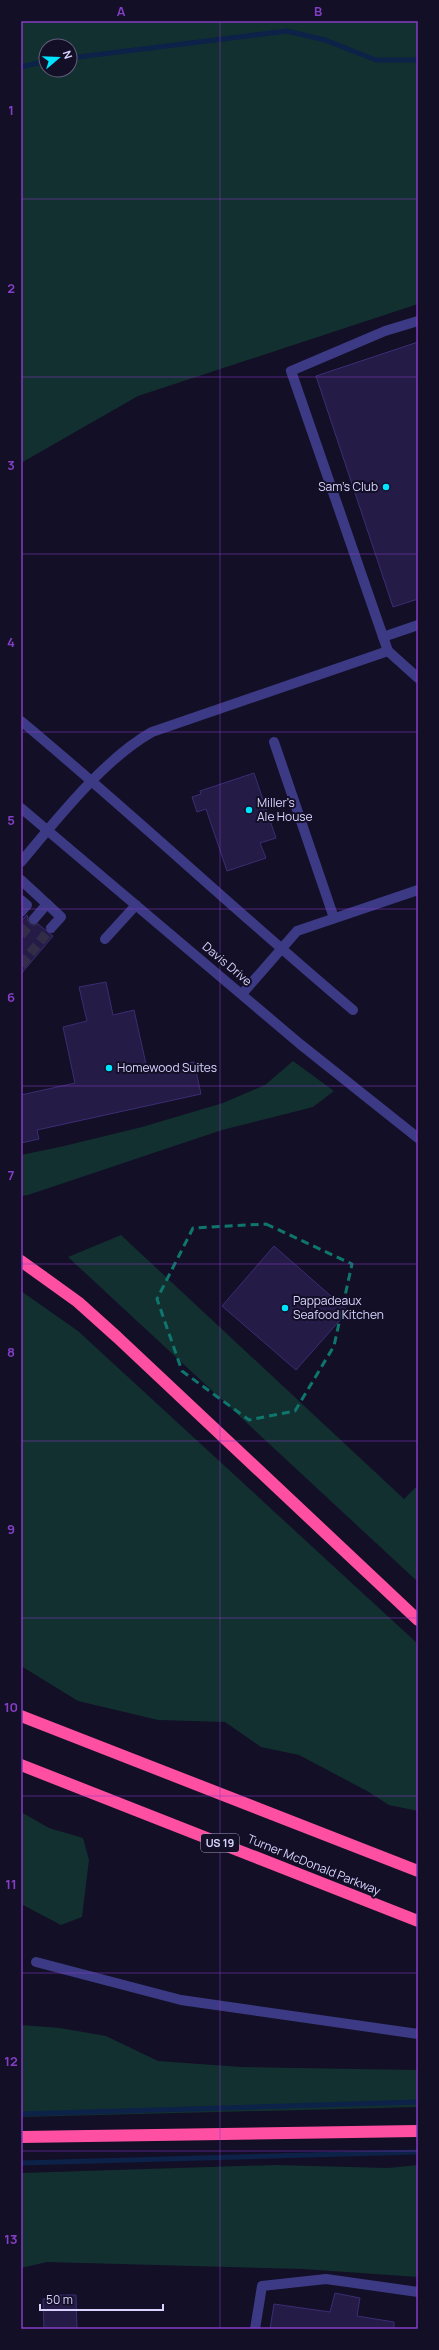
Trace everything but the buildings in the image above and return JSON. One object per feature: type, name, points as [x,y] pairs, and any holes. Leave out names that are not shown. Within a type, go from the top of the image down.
[{"type":"highway","points":[[21,1261],[78,1302],[418,1620]]},
{"type":"highway","points":[[21,1716],[418,1871]]},
{"type":"highway","name":"Turner McDonald Parkway","points":[[21,1765],[418,1921]]},
{"type":"highway","points":[[21,2137],[418,2131]]},
{"type":"street","points":[[418,321],[385,331],[291,371],[388,651],[418,678]]},
{"type":"street","points":[[383,637],[418,625]]},
{"type":"street","points":[[21,862],[93,781],[112,761],[134,742],[152,732],[388,651]]},
{"type":"street","points":[[21,721],[93,781],[281,949],[354,1010]]},
{"type":"street","points":[[274,742],[334,918]]},
{"type":"street","name":"Davis Drive","points":[[21,808],[300,1044],[418,1138]]},
{"type":"street","points":[[21,880],[61,917],[51,928]]},
{"type":"street","points":[[242,994],[297,931],[418,890]]},
{"type":"street","points":[[34,919],[47,904]]},
{"type":"street","points":[[105,939],[136,905]]},
{"type":"street","points":[[36,1962],[181,2000],[418,2034]]},
{"type":"street","points":[[255,2329],[262,2286],[326,2279],[418,2292]]},
{"type":"highlighted area","points":[[266,1224],[352,1264],[334,1346],[295,1411],[249,1420],[182,1371],[157,1299],[193,1228]]},
{"type":"green space","points":[[21,21],[418,21],[418,304],[138,396],[21,463]]},
{"type":"green space","points":[[293,1061],[334,1091],[313,1107],[222,1130],[28,1195],[21,1196],[21,1155],[142,1127],[223,1103],[265,1085]]},
{"type":"green space","points":[[121,1235],[404,1499],[418,1485],[418,1582],[68,1257]]},
{"type":"green space","points":[[21,1291],[78,1331],[418,1644],[418,1811],[389,1805],[367,1791],[299,1755],[261,1747],[225,1722],[158,1720],[78,1701],[21,1666]]},
{"type":"green space","points":[[21,1812],[49,1828],[83,1838],[89,1860],[82,1917],[61,1925],[21,1904]]},
{"type":"green space","points":[[21,2025],[60,2028],[106,2036],[158,2061],[241,2067],[418,2070],[418,2107],[21,2117]]},
{"type":"green space","points":[[275,2165],[388,2168],[418,2165],[418,2277],[303,2269],[47,2262],[21,2268],[21,2173]]},
{"type":"waterway","points":[[78,57],[287,31],[325,40],[376,60],[418,60]]},
{"type":"waterway","points":[[21,67],[38,63]]},
{"type":"waterway","points":[[21,2114],[418,2102]]},
{"type":"waterway","points":[[21,2163],[418,2152]]},
{"type":"tunnel","points":[[21,935],[34,919]]},
{"type":"tunnel","points":[[21,965],[51,928]]},
{"type":"place","name":"Sam's Club","points":[[386,487]]},
{"type":"place","name":"Miller's Ale House","points":[[249,810]]},
{"type":"place","name":"Homewood Suites","points":[[109,1068]]},
{"type":"place","name":"Pappadeaux Seafood Kitchen","points":[[285,1308]]}]
